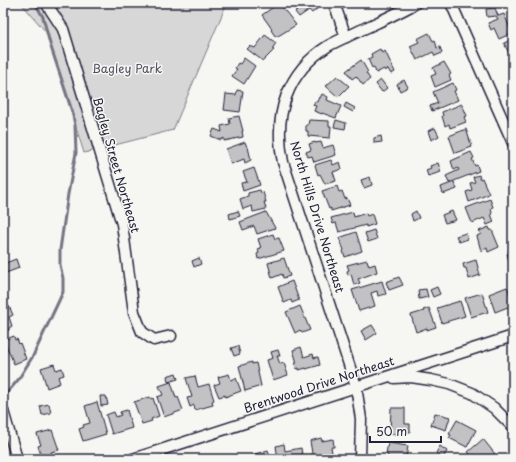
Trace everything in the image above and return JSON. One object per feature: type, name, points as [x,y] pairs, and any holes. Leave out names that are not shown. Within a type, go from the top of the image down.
[{"type":"street","name":"Bagley Street Northeast","points":[[46,3],[63,29],[122,224],[134,312],[142,332],[154,340],[171,336]]},
{"type":"street","points":[[334,3],[346,37]]},
{"type":"street","name":"North Hills Drive Northeast","points":[[360,459],[361,419],[356,386],[283,162],[279,136],[280,121],[283,105],[288,91],[305,64],[330,45],[416,3]]},
{"type":"street","points":[[451,3],[513,143]]},
{"type":"street","name":"Brentwood Drive Northeast","points":[[133,459],[513,336]]},
{"type":"street","points":[[385,377],[411,377],[432,380],[455,386],[472,393],[494,408],[513,427]]},
{"type":"street","points":[[3,411],[17,459]]},
{"type":"green space","name":"Bagley Park","points":[[21,3],[227,3],[173,130],[84,153],[46,32]]},
{"type":"building","points":[[279,3],[296,25],[278,36],[275,36],[262,15]]},
{"type":"building","points":[[314,3],[318,8],[312,13],[309,10],[299,17],[295,12],[297,11],[293,4]]},
{"type":"building","points":[[495,8],[498,16],[504,14],[512,33],[499,39],[494,28],[491,30],[488,23],[498,19],[496,16],[487,17],[486,9]]},
{"type":"building","points":[[429,33],[433,41],[435,40],[437,48],[440,47],[442,53],[435,56],[433,52],[417,60],[410,46],[419,42],[417,39]]},
{"type":"building","points":[[265,35],[276,43],[272,49],[274,50],[263,61],[247,49],[250,46],[255,48]]},
{"type":"building","points":[[513,39],[513,62],[504,43]]},
{"type":"building","points":[[380,49],[382,53],[385,51],[395,72],[391,74],[388,69],[385,71],[384,69],[376,73],[374,67],[372,68],[368,59],[372,57],[371,54]]},
{"type":"building","points":[[244,58],[255,66],[244,84],[232,76],[237,69],[235,68],[238,63],[240,64]]},
{"type":"building","points":[[361,60],[370,79],[363,85],[356,76],[352,79],[346,71]]},
{"type":"building","points":[[444,62],[451,74],[449,75],[451,80],[435,87],[431,76],[436,74],[433,68]]},
{"type":"building","points":[[337,76],[349,86],[338,97],[326,86]]},
{"type":"building","points":[[381,80],[387,88],[382,92],[376,84]]},
{"type":"building","points":[[404,80],[408,87],[400,91],[397,84]]},
{"type":"building","points":[[453,83],[456,90],[454,91],[458,100],[432,111],[430,106],[438,103],[433,92]]},
{"type":"building","points":[[237,90],[243,91],[240,112],[224,110],[226,94],[236,95]]},
{"type":"building","points":[[322,94],[328,97],[327,100],[341,106],[336,118],[314,111],[316,106],[313,105]]},
{"type":"building","points":[[346,103],[355,108],[353,112],[344,107]]},
{"type":"building","points":[[462,104],[467,116],[464,117],[466,122],[450,128],[449,124],[445,126],[442,112]]},
{"type":"building","points":[[239,116],[243,137],[224,141],[224,138],[221,140],[211,136],[214,129],[222,132],[221,126],[230,124],[229,118]]},
{"type":"building","points":[[309,120],[329,121],[329,126],[331,126],[330,138],[308,136],[306,125],[308,125]]},
{"type":"building","points":[[336,120],[346,123],[345,129],[334,127]]},
{"type":"building","points":[[435,128],[439,136],[431,140],[428,131]]},
{"type":"building","points":[[466,129],[472,147],[455,153],[449,136]]},
{"type":"building","points":[[381,136],[382,142],[374,143],[374,138]]},
{"type":"building","points":[[245,142],[248,147],[251,160],[245,163],[244,159],[231,164],[226,149]]},
{"type":"building","points":[[321,142],[323,148],[333,145],[336,155],[314,162],[312,156],[308,157],[306,152],[311,150],[309,144]]},
{"type":"building","points":[[471,152],[474,158],[472,159],[475,166],[477,165],[479,171],[449,183],[446,176],[459,170],[458,168],[454,170],[451,161]]},
{"type":"building","points":[[331,160],[333,165],[340,162],[342,169],[333,172],[336,181],[325,184],[320,174],[318,175],[315,165]]},
{"type":"building","points":[[438,163],[441,172],[428,176],[426,170],[431,168],[430,166]]},
{"type":"building","points":[[254,168],[260,185],[243,191],[241,183],[247,182],[243,172]]},
{"type":"building","points":[[479,175],[480,179],[482,178],[489,194],[469,202],[466,192],[472,190],[470,183],[475,182],[473,177]]},
{"type":"building","points":[[370,177],[372,185],[364,188],[361,180]]},
{"type":"building","points":[[454,182],[457,189],[443,194],[441,187]]},
{"type":"building","points":[[337,186],[339,192],[342,191],[345,199],[347,198],[350,205],[331,211],[331,208],[329,209],[322,191]]},
{"type":"building","points":[[260,190],[261,193],[263,192],[266,202],[264,202],[266,209],[253,212],[252,206],[243,209],[240,199],[248,196],[248,193]]},
{"type":"building","points":[[490,199],[493,207],[491,208],[491,214],[494,222],[487,225],[484,218],[472,223],[466,208]]},
{"type":"building","points":[[238,211],[240,216],[230,219],[229,214]]},
{"type":"building","points":[[416,211],[419,218],[413,221],[411,214]]},
{"type":"building","points":[[452,211],[456,220],[445,223],[442,215]]},
{"type":"building","points":[[266,212],[275,228],[257,234],[254,226],[243,230],[240,222]]},
{"type":"building","points":[[353,212],[354,217],[366,213],[367,216],[372,214],[375,224],[339,232],[336,223],[333,224],[331,218]]},
{"type":"building","points":[[489,227],[490,230],[492,230],[499,247],[488,252],[487,248],[481,251],[477,236],[481,234],[479,231]]},
{"type":"building","points":[[374,230],[377,239],[368,242],[365,233]]},
{"type":"building","points":[[356,232],[362,251],[345,257],[339,238]]},
{"type":"building","points":[[466,233],[468,239],[459,242],[456,236]]},
{"type":"building","points":[[273,234],[275,239],[279,238],[284,251],[258,259],[258,249],[261,248],[258,239]]},
{"type":"building","points":[[510,246],[513,246],[513,264],[512,261],[509,261],[507,254],[509,253],[508,251],[511,250]]},
{"type":"building","points":[[199,258],[201,264],[194,267],[192,261]]},
{"type":"building","points":[[284,258],[290,276],[283,278],[282,274],[272,278],[268,263]]},
{"type":"building","points":[[16,259],[19,268],[6,273],[3,264]]},
{"type":"building","points":[[367,260],[369,266],[375,264],[377,272],[358,279],[360,283],[354,285],[351,274],[348,275],[347,271],[349,270],[347,265]]},
{"type":"building","points":[[476,260],[480,275],[469,279],[466,268],[464,268],[463,264]]},
{"type":"building","points":[[399,277],[403,285],[389,290],[386,282]]},
{"type":"building","points":[[292,281],[299,300],[292,303],[291,300],[284,303],[278,287]]},
{"type":"building","points":[[382,281],[386,294],[378,296],[377,291],[371,293],[375,306],[359,311],[352,290]]},
{"type":"building","points":[[3,285],[8,300],[3,301]]},
{"type":"building","points":[[437,287],[440,294],[433,297],[430,290]]},
{"type":"building","points":[[507,287],[513,300],[513,305],[495,312],[489,294]]},
{"type":"building","points":[[426,289],[428,297],[419,299],[418,290]]},
{"type":"building","points":[[482,293],[488,312],[471,317],[465,298]]},
{"type":"building","points":[[460,301],[465,316],[442,323],[437,308]]},
{"type":"building","points":[[9,306],[13,315],[9,317],[12,326],[9,330],[3,332],[3,308]]},
{"type":"building","points":[[300,306],[310,330],[302,333],[300,330],[295,333],[286,312]]},
{"type":"building","points":[[429,308],[436,327],[427,330],[427,328],[416,332],[411,315]]},
{"type":"building","points":[[372,325],[377,333],[366,340],[361,331]]},
{"type":"building","points":[[14,336],[15,340],[17,339],[19,344],[20,343],[26,359],[14,364],[4,340]]},
{"type":"building","points":[[238,346],[240,354],[234,356],[231,348]]},
{"type":"building","points":[[301,347],[304,357],[313,354],[314,358],[318,357],[320,365],[306,369],[296,369],[295,363],[297,363],[293,350]]},
{"type":"building","points":[[278,350],[280,356],[277,356],[280,364],[284,363],[288,375],[273,380],[267,360],[273,358],[271,352]]},
{"type":"building","points":[[252,362],[252,364],[256,363],[261,386],[245,391],[239,366]]},
{"type":"building","points":[[54,364],[56,370],[62,368],[64,375],[58,377],[60,383],[47,388],[41,368]]},
{"type":"building","points":[[513,369],[513,388],[507,371]]},
{"type":"building","points":[[176,373],[178,379],[168,382],[167,376]]},
{"type":"building","points":[[229,374],[231,380],[236,378],[241,391],[225,397],[225,395],[219,397],[214,385],[220,383],[218,377]]},
{"type":"building","points":[[195,376],[198,387],[209,384],[214,400],[212,401],[213,405],[195,410],[194,405],[190,407],[187,398],[192,397],[186,378]]},
{"type":"building","points":[[171,382],[176,398],[178,397],[183,410],[164,417],[157,397],[163,395],[159,386]]},
{"type":"building","points":[[100,396],[106,396],[108,405],[101,406]]},
{"type":"building","points":[[150,397],[151,399],[153,398],[159,416],[151,419],[152,421],[142,424],[134,402]]},
{"type":"building","points":[[97,402],[106,434],[83,441],[79,429],[84,427],[83,425],[90,423],[85,406]]},
{"type":"building","points":[[49,404],[51,413],[42,415],[40,406]]},
{"type":"building","points":[[391,408],[405,408],[405,424],[410,424],[410,432],[404,432],[404,434],[390,434]]},
{"type":"building","points":[[127,410],[132,428],[112,434],[106,415],[114,412],[116,417],[121,415],[120,412]]},
{"type":"building","points":[[435,413],[450,417],[446,430],[431,425]]},
{"type":"building","points":[[457,420],[476,430],[467,447],[449,438],[451,435],[449,434]]},
{"type":"building","points":[[52,430],[59,450],[51,452],[52,455],[42,458],[38,446],[41,445],[37,434]]},
{"type":"building","points":[[321,438],[322,441],[333,439],[334,447],[331,447],[333,459],[313,459],[310,441]]},
{"type":"building","points":[[483,439],[495,454],[488,459],[477,459],[475,456],[473,458],[468,452]]},
{"type":"building","points":[[388,443],[408,446],[406,458],[411,459],[385,459],[388,455],[386,454]]},
{"type":"building","points":[[284,444],[285,451],[301,448],[302,455],[298,456],[299,459],[278,459],[276,446]]},
{"type":"building","points":[[440,446],[447,451],[443,458],[436,453]]},
{"type":"building","points":[[268,450],[271,459],[250,459],[253,458],[252,456],[256,455],[255,454]]},
{"type":"waterway","points":[[6,394],[18,380],[33,356],[63,292],[60,250],[68,194],[76,153],[75,125],[72,111],[50,44],[43,17],[35,3]]}]
